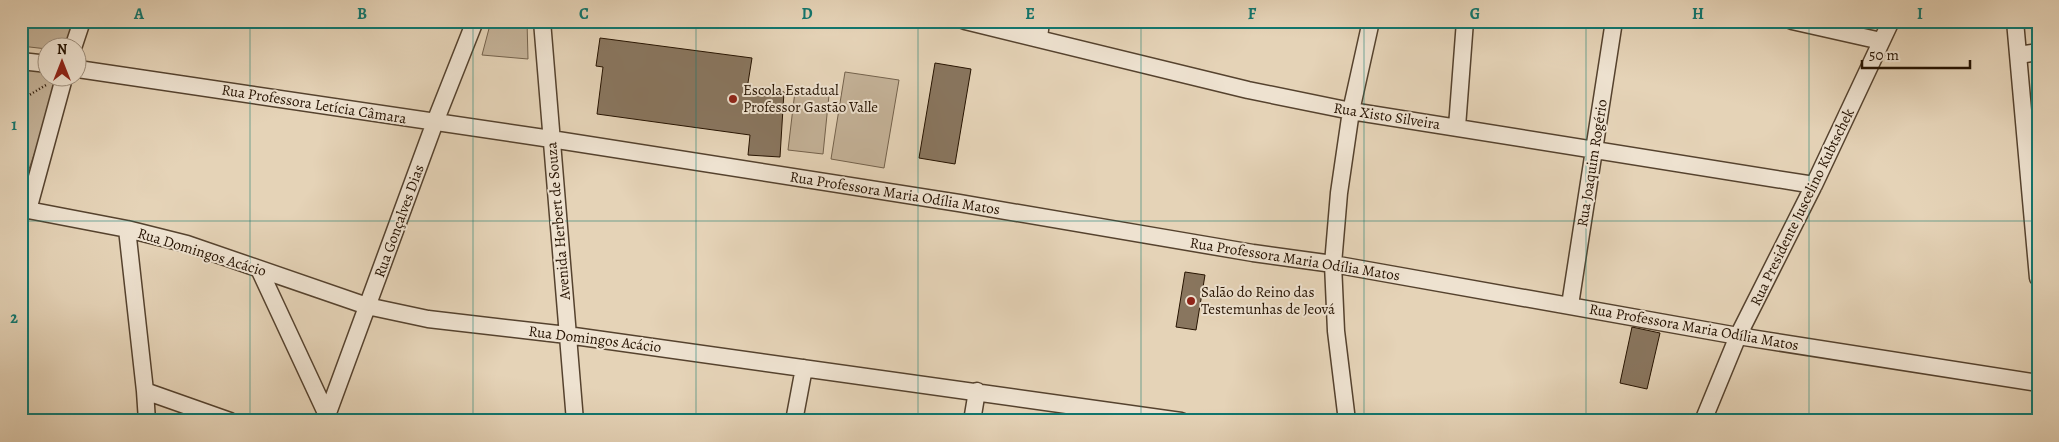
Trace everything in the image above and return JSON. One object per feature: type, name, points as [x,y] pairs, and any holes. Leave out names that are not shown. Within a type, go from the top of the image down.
[{"type":"street","points":[[76,38],[82,21]]},
{"type":"street","name":"Rua Gonçalves Dias","points":[[326,418],[474,21]]},
{"type":"street","name":"Avenida Herbert de Souza","points":[[542,21],[575,421]]},
{"type":"street","name":"Rua Xisto Silveira","points":[[965,21],[1248,90],[1351,111],[1814,186]]},
{"type":"street","points":[[1039,38],[1042,21]]},
{"type":"street","points":[[1348,421],[1336,331],[1333,264],[1339,193],[1351,111],[1371,21]]},
{"type":"street","points":[[1457,127],[1465,21]]},
{"type":"street","name":"Rua Joaquim Rogério","points":[[1570,305],[1614,21]]},
{"type":"street","points":[[1792,21],[1881,41]]},
{"type":"street","name":"Rua Presidente Juscelino Kubtschek","points":[[1703,421],[1738,336],[1814,186],[1890,21]]},
{"type":"street","points":[[2015,21],[2038,278]]},
{"type":"street","points":[[2019,55],[2038,52]]},
{"type":"street","points":[[21,61],[38,63]]},
{"type":"street","name":"Rua Professora Letícia Câmara","points":[[88,70],[551,139]]},
{"type":"street","points":[[25,211],[57,88]]},
{"type":"street","name":"Rua Professora Maria Odília Matos","points":[[551,139],[959,203],[1252,253],[1333,264],[1738,336],[2038,383]]},
{"type":"street","name":"Rua Domingos Acácio","points":[[25,211],[127,229],[187,244],[367,306],[428,319],[567,335],[1181,421]]},
{"type":"street","points":[[127,229],[145,391],[146,421]]},
{"type":"street","points":[[259,269],[326,418]]},
{"type":"street","points":[[794,421],[804,368]]},
{"type":"street","points":[[145,391],[230,421]]},
{"type":"street","points":[[972,421],[977,391]]},
{"type":"path","points":[[21,100],[43,88]]},
{"type":"shaded area","points":[[21,21],[75,21],[69,38],[38,38],[38,48],[21,46]]},
{"type":"shaded area","points":[[491,21],[527,21],[528,59],[482,55]]},
{"type":"shaded area","points":[[21,67],[38,69],[38,88],[57,88],[21,192]]},
{"type":"shaded area","points":[[845,72],[899,80],[884,168],[831,159]]},
{"type":"shaded area","points":[[795,91],[829,95],[823,154],[788,150]]},
{"type":"building","points":[[600,38],[752,58],[747,89],[784,92],[780,157],[748,155],[750,135],[597,114],[603,67],[596,66]]},
{"type":"building","points":[[935,63],[971,69],[955,164],[919,158]]},
{"type":"building","name":"Salão do Reino das Testemunhas de Jeová","points":[[1185,272],[1205,275],[1196,330],[1176,327]]},
{"type":"building","points":[[1632,327],[1660,333],[1647,389],[1620,383]]},
{"type":"place","name":"Escola Estadual Professor Gastão Valle","points":[[733,99]]},
{"type":"place","name":"Salão do Reino das Testemunhas de Jeová","points":[[1191,301]]}]
